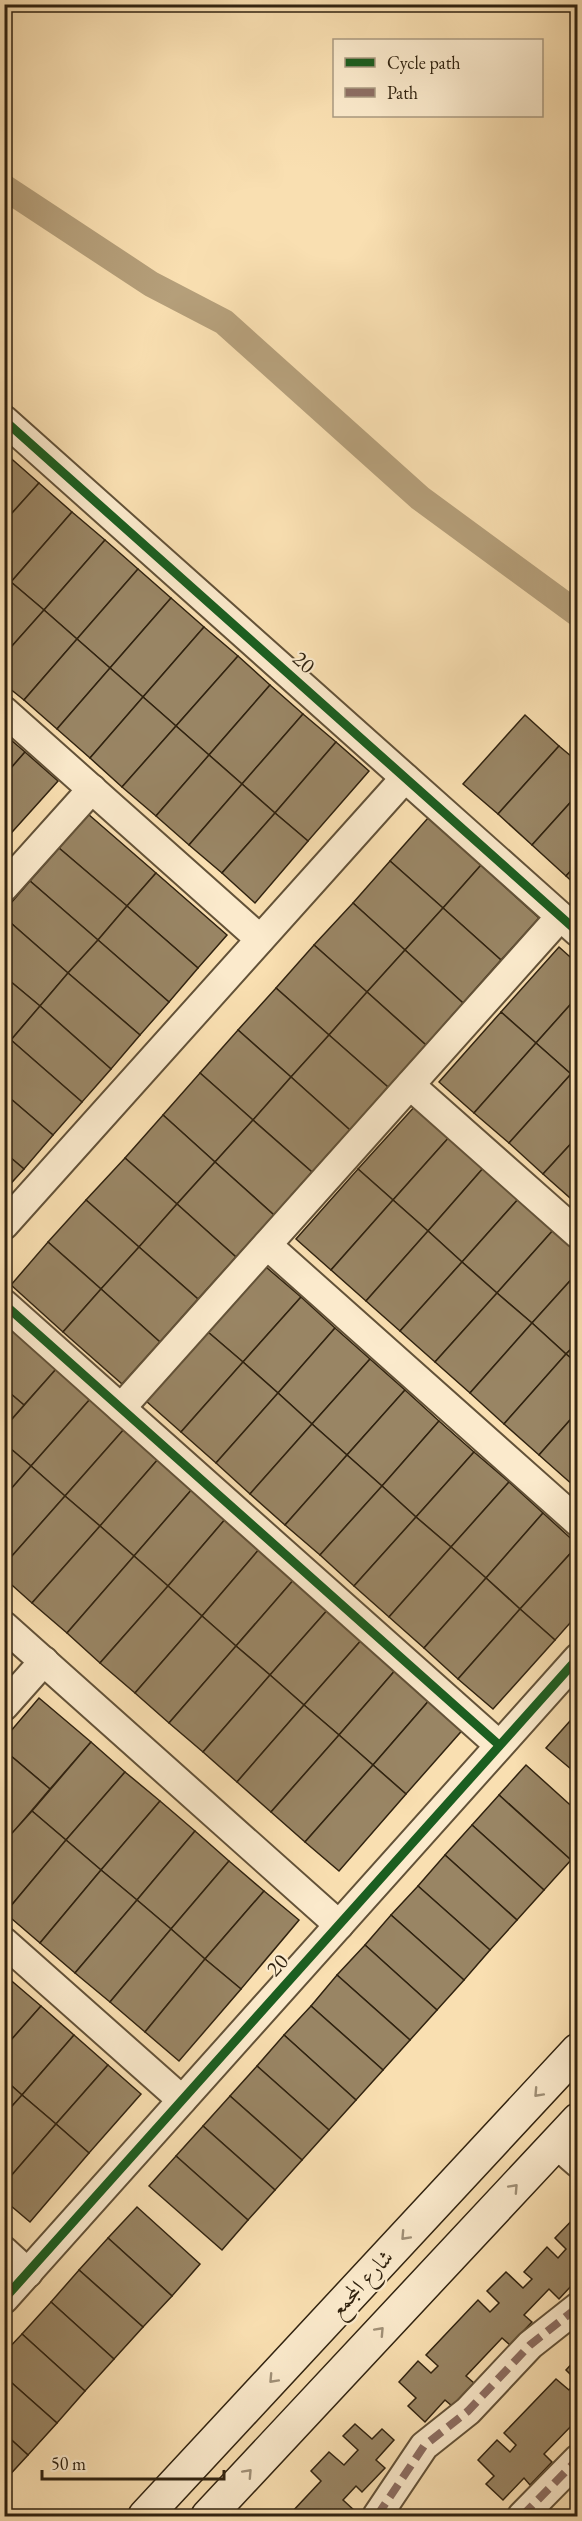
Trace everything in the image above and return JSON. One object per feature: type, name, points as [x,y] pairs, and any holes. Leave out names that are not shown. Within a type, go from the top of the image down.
[{"type":"street","name":"20","points":[[4,420],[569,924]]},
{"type":"street","points":[[4,711],[260,939]]},
{"type":"street","points":[[4,1226],[405,778]]},
{"type":"street","points":[[4,887],[92,789]]},
{"type":"street","points":[[121,1408],[411,1085],[569,924]]},
{"type":"street","points":[[411,1085],[578,1234]]},
{"type":"street","points":[[267,1245],[578,1522]]},
{"type":"street","points":[[4,1304],[499,1745]]},
{"type":"street","points":[[4,1626],[339,1925]]},
{"type":"street","name":"20","points":[[4,2299],[578,1658]]},
{"type":"street","points":[[4,1706],[44,1661]]},
{"type":"street","points":[[4,1942],[182,2100]]},
{"type":"street","name":"شارع المجمع","points":[[145,2517],[578,2050]]},
{"type":"street","name":"شارع المجمع","points":[[208,2517],[566,2153],[578,2120]]},
{"type":"street","points":[[4,2252],[28,2273]]},
{"type":"street","points":[[377,2517],[424,2446],[468,2411],[530,2345],[578,2307]]},
{"type":"street","points":[[522,2517],[578,2459]]},
{"type":"building","points":[[6,454],[39,483],[4,522],[4,455]]},
{"type":"building","points":[[39,483],[72,512],[11,582],[4,576],[4,522]]},
{"type":"building","points":[[72,512],[105,540],[44,610],[11,582]]},
{"type":"building","points":[[105,540],[138,569],[77,639],[44,610]]},
{"type":"building","points":[[138,569],[171,598],[110,668],[77,639]]},
{"type":"building","points":[[4,576],[11,582],[4,589]]},
{"type":"building","points":[[11,582],[44,610],[4,655],[4,589]]},
{"type":"building","points":[[171,598],[204,627],[143,697],[110,668]]},
{"type":"building","points":[[44,610],[77,639],[24,700],[4,684],[4,655]]},
{"type":"building","points":[[204,627],[238,656],[176,726],[143,697]]},
{"type":"building","points":[[77,639],[110,668],[57,729],[24,700]]},
{"type":"building","points":[[238,656],[270,685],[209,755],[176,726]]},
{"type":"building","points":[[110,668],[143,697],[90,758],[57,729]]},
{"type":"building","points":[[270,685],[303,714],[242,784],[209,755]]},
{"type":"building","points":[[143,697],[176,726],[122,787],[90,758]]},
{"type":"building","points":[[303,714],[336,742],[275,813],[242,784]]},
{"type":"building","points":[[525,715],[559,746],[498,814],[463,784]]},
{"type":"building","points":[[176,726],[209,755],[156,816],[122,787]]},
{"type":"building","points":[[4,734],[25,752],[4,776]]},
{"type":"building","points":[[336,742],[369,771],[308,841],[275,813]]},
{"type":"building","points":[[559,746],[578,762],[578,794],[532,845],[498,814]]},
{"type":"building","points":[[25,752],[58,781],[4,841],[4,776]]},
{"type":"building","points":[[209,755],[242,784],[189,845],[156,816]]},
{"type":"building","points":[[242,784],[275,813],[222,873],[189,845]]},
{"type":"building","points":[[578,794],[578,863],[566,876],[532,845]]},
{"type":"building","points":[[275,813],[308,841],[255,903],[222,873]]},
{"type":"building","points":[[88,814],[156,873],[127,906],[59,848]]},
{"type":"building","points":[[428,818],[481,865],[443,908],[390,861]]},
{"type":"building","points":[[59,848],[127,906],[98,940],[30,881]]},
{"type":"building","points":[[390,861],[443,908],[405,950],[353,903]]},
{"type":"building","points":[[578,863],[578,887],[566,876]]},
{"type":"building","points":[[481,865],[539,918],[501,960],[443,908]]},
{"type":"building","points":[[156,873],[227,935],[198,968],[127,906]]},
{"type":"building","points":[[30,881],[98,940],[68,973],[4,917],[4,911]]},
{"type":"building","points":[[353,903],[405,950],[367,992],[314,945]]},
{"type":"building","points":[[127,906],[198,968],[169,1002],[98,940]]},
{"type":"building","points":[[443,908],[501,960],[463,1003],[405,950]]},
{"type":"building","points":[[4,917],[68,973],[40,1006],[4,976]]},
{"type":"building","points":[[98,940],[169,1002],[140,1035],[68,973]]},
{"type":"building","points":[[314,945],[367,992],[329,1035],[276,988]]},
{"type":"building","points":[[559,947],[578,964],[578,996],[536,1043],[501,1012]]},
{"type":"building","points":[[405,950],[463,1003],[426,1045],[367,992]]},
{"type":"building","points":[[68,973],[140,1035],[111,1069],[40,1006]]},
{"type":"building","points":[[4,976],[40,1006],[11,1040],[4,1035]]},
{"type":"building","points":[[276,988],[329,1035],[291,1077],[238,1030]]},
{"type":"building","points":[[367,992],[426,1045],[388,1087],[329,1035]]},
{"type":"building","points":[[578,996],[578,1066],[571,1074],[536,1043]]},
{"type":"building","points":[[40,1006],[111,1069],[82,1102],[11,1040]]},
{"type":"building","points":[[501,1012],[536,1043],[474,1113],[439,1082]]},
{"type":"building","points":[[238,1030],[291,1077],[253,1120],[200,1073]]},
{"type":"building","points":[[4,1035],[11,1040],[4,1047]]},
{"type":"building","points":[[329,1035],[388,1087],[350,1130],[291,1077]]},
{"type":"building","points":[[11,1040],[82,1102],[53,1135],[4,1093],[4,1047]]},
{"type":"building","points":[[536,1043],[571,1074],[509,1143],[474,1113]]},
{"type":"building","points":[[578,1066],[578,1080],[571,1074]]},
{"type":"building","points":[[200,1073],[253,1120],[215,1162],[163,1115]]},
{"type":"building","points":[[571,1074],[578,1080],[578,1136],[543,1174],[509,1143]]},
{"type":"building","points":[[291,1077],[350,1130],[312,1172],[253,1120]]},
{"type":"building","points":[[4,1093],[53,1135],[24,1169],[4,1152]]},
{"type":"building","points":[[416,1105],[451,1135],[393,1200],[358,1169]]},
{"type":"building","points":[[163,1115],[215,1162],[177,1204],[125,1158]]},
{"type":"building","points":[[253,1120],[312,1172],[274,1215],[215,1162]]},
{"type":"building","points":[[451,1135],[485,1166],[428,1231],[393,1200]]},
{"type":"building","points":[[578,1136],[578,1205],[543,1174]]},
{"type":"building","points":[[4,1152],[24,1169],[4,1191]]},
{"type":"building","points":[[125,1158],[177,1204],[139,1247],[86,1200]]},
{"type":"building","points":[[215,1162],[274,1215],[236,1257],[177,1204]]},
{"type":"building","points":[[485,1166],[520,1197],[462,1262],[428,1231]]},
{"type":"building","points":[[358,1169],[393,1200],[331,1270],[296,1239]]},
{"type":"building","points":[[520,1197],[555,1228],[497,1293],[462,1262]]},
{"type":"building","points":[[86,1200],[139,1247],[101,1289],[48,1242]]},
{"type":"building","points":[[393,1200],[428,1231],[366,1301],[331,1270]]},
{"type":"building","points":[[177,1204],[236,1257],[198,1299],[139,1247]]},
{"type":"building","points":[[555,1228],[578,1248],[578,1272],[532,1323],[497,1293]]},
{"type":"building","points":[[428,1231],[462,1262],[400,1331],[366,1301]]},
{"type":"building","points":[[48,1242],[101,1289],[63,1332],[11,1285]]},
{"type":"building","points":[[139,1247],[198,1299],[160,1342],[101,1289]]},
{"type":"building","points":[[462,1262],[497,1293],[435,1362],[400,1331]]},
{"type":"building","points":[[266,1267],[301,1297],[243,1362],[208,1332]]},
{"type":"building","points":[[578,1272],[578,1342],[566,1354],[532,1323]]},
{"type":"building","points":[[101,1289],[160,1342],[122,1384],[63,1332]]},
{"type":"building","points":[[497,1293],[532,1323],[470,1393],[435,1362]]},
{"type":"building","points":[[301,1297],[335,1328],[278,1393],[243,1362]]},
{"type":"building","points":[[4,1323],[57,1368],[24,1405],[4,1388]]},
{"type":"building","points":[[532,1323],[566,1354],[504,1424],[470,1393]]},
{"type":"building","points":[[335,1328],[370,1359],[312,1424],[278,1393]]},
{"type":"building","points":[[208,1332],[243,1362],[181,1432],[146,1401]]},
{"type":"building","points":[[578,1342],[578,1364],[566,1354]]},
{"type":"building","points":[[566,1354],[578,1364],[578,1411],[539,1455],[504,1424]]},
{"type":"building","points":[[370,1359],[405,1390],[347,1455],[312,1424]]},
{"type":"building","points":[[243,1362],[278,1393],[216,1463],[181,1432]]},
{"type":"building","points":[[57,1368],[91,1398],[31,1466],[4,1443],[4,1428]]},
{"type":"building","points":[[4,1388],[24,1405],[4,1428]]},
{"type":"building","points":[[405,1390],[439,1421],[382,1486],[347,1455]]},
{"type":"building","points":[[278,1393],[312,1424],[250,1494],[216,1463]]},
{"type":"building","points":[[91,1398],[125,1428],[65,1496],[31,1466]]},
{"type":"building","points":[[578,1411],[578,1481],[574,1486],[539,1455]]},
{"type":"building","points":[[439,1421],[474,1452],[416,1517],[382,1486]]},
{"type":"building","points":[[312,1424],[347,1455],[285,1525],[250,1494]]},
{"type":"building","points":[[125,1428],[159,1458],[100,1526],[65,1496]]},
{"type":"building","points":[[4,1443],[31,1466],[4,1497]]},
{"type":"building","points":[[474,1452],[509,1482],[451,1547],[416,1517]]},
{"type":"building","points":[[347,1455],[382,1486],[320,1555],[285,1525]]},
{"type":"building","points":[[159,1458],[193,1488],[134,1556],[100,1526]]},
{"type":"building","points":[[31,1466],[65,1496],[4,1565],[4,1497]]},
{"type":"building","points":[[509,1482],[543,1513],[486,1578],[451,1547]]},
{"type":"building","points":[[382,1486],[416,1517],[354,1586],[320,1555]]},
{"type":"building","points":[[193,1488],[227,1517],[168,1586],[134,1556]]},
{"type":"building","points":[[65,1496],[100,1526],[32,1603],[4,1578],[4,1565]]},
{"type":"building","points":[[543,1513],[578,1545],[520,1609],[486,1578]]},
{"type":"building","points":[[227,1517],[261,1547],[202,1616],[168,1586]]},
{"type":"building","points":[[416,1517],[451,1547],[389,1617],[354,1586]]},
{"type":"building","points":[[100,1526],[134,1556],[67,1633],[32,1603]]},
{"type":"building","points":[[578,1545],[578,1614],[555,1640],[520,1609]]},
{"type":"building","points":[[261,1547],[296,1577],[236,1646],[202,1616]]},
{"type":"building","points":[[451,1547],[486,1578],[424,1648],[389,1617]]},
{"type":"building","points":[[134,1556],[168,1586],[100,1663],[67,1633]]},
{"type":"building","points":[[296,1577],[330,1607],[270,1675],[236,1646]]},
{"type":"building","points":[[486,1578],[520,1609],[458,1679],[424,1648]]},
{"type":"building","points":[[168,1586],[202,1616],[135,1693],[100,1663]]},
{"type":"building","points":[[330,1607],[364,1637],[304,1705],[270,1675]]},
{"type":"building","points":[[520,1609],[555,1640],[493,1709],[458,1679]]},
{"type":"building","points":[[202,1616],[236,1646],[169,1723],[135,1693]]},
{"type":"building","points":[[364,1637],[398,1667],[339,1735],[304,1705]]},
{"type":"building","points":[[236,1646],[270,1675],[203,1752],[169,1723]]},
{"type":"building","points":[[398,1667],[432,1697],[373,1765],[339,1735]]},
{"type":"building","points":[[270,1675],[304,1705],[237,1782],[203,1752]]},
{"type":"building","points":[[432,1697],[466,1726],[406,1794],[373,1765]]},
{"type":"building","points":[[39,1698],[91,1742],[50,1789],[4,1750],[4,1739]]},
{"type":"building","points":[[304,1705],[339,1735],[271,1812],[237,1782]]},
{"type":"building","points":[[578,1712],[578,1775],[546,1748]]},
{"type":"building","points":[[339,1735],[373,1765],[305,1842],[271,1812]]},
{"type":"building","points":[[91,1742],[125,1772],[66,1840],[32,1811]]},
{"type":"building","points":[[4,1750],[50,1789],[10,1836],[4,1831]]},
{"type":"building","points":[[373,1765],[406,1794],[339,1871],[305,1842]]},
{"type":"building","points":[[526,1765],[578,1812],[578,1852],[571,1860],[499,1795]]},
{"type":"building","points":[[125,1772],[160,1801],[101,1870],[66,1840]]},
{"type":"building","points":[[499,1795],[571,1860],[544,1890],[472,1825]]},
{"type":"building","points":[[160,1801],[195,1831],[137,1900],[101,1870]]},
{"type":"building","points":[[32,1811],[66,1840],[5,1913],[4,1842]]},
{"type":"building","points":[[472,1825],[544,1890],[517,1920],[445,1855]]},
{"type":"building","points":[[195,1831],[229,1861],[171,1929],[137,1900]]},
{"type":"building","points":[[66,1840],[101,1870],[40,1943],[5,1913]]},
{"type":"building","points":[[445,1855],[517,1920],[490,1950],[418,1886]]},
{"type":"building","points":[[229,1861],[264,1891],[205,1959],[171,1929]]},
{"type":"building","points":[[101,1870],[137,1900],[75,1973],[40,1943]]},
{"type":"building","points":[[418,1886],[490,1950],[464,1980],[391,1915]]},
{"type":"building","points":[[264,1891],[299,1920],[241,1989],[205,1959]]},
{"type":"building","points":[[137,1900],[171,1929],[110,2002],[75,1973]]},
{"type":"building","points":[[391,1915],[464,1980],[437,2010],[365,1945]]},
{"type":"building","points":[[171,1929],[205,1959],[145,2032],[110,2002]]},
{"type":"building","points":[[365,1945],[437,2010],[410,2040],[337,1975]]},
{"type":"building","points":[[205,1959],[241,1989],[179,2061],[145,2032]]},
{"type":"building","points":[[337,1975],[410,2040],[383,2070],[311,2006]]},
{"type":"building","points":[[7,1977],[41,2006],[4,2048],[4,1981]]},
{"type":"building","points":[[41,2006],[74,2035],[22,2095],[4,2079],[4,2048]]},
{"type":"building","points":[[311,2006],[383,2070],[356,2100],[284,2035]]},
{"type":"building","points":[[74,2035],[108,2065],[56,2124],[22,2095]]},
{"type":"building","points":[[284,2035],[356,2100],[329,2130],[257,2066]]},
{"type":"building","points":[[108,2065],[141,2094],[89,2153],[56,2124]]},
{"type":"building","points":[[257,2066],[329,2130],[302,2160],[230,2096]]},
{"type":"building","points":[[4,2079],[22,2095],[4,2115]]},
{"type":"building","points":[[22,2095],[56,2124],[4,2184],[4,2115]]},
{"type":"building","points":[[230,2096],[302,2160],[275,2190],[203,2126]]},
{"type":"building","points":[[56,2124],[89,2153],[30,2222],[4,2200],[4,2184]]},
{"type":"building","points":[[203,2126],[275,2190],[248,2220],[176,2156]]},
{"type":"building","points":[[176,2156],[248,2220],[222,2250],[149,2186]]},
{"type":"building","points":[[137,2207],[200,2264],[172,2296],[108,2238]]},
{"type":"building","points":[[578,2214],[578,2288],[573,2284],[559,2299],[549,2289],[524,2315],[532,2322],[510,2345],[502,2338],[466,2376],[474,2383],[452,2406],[445,2400],[425,2422],[408,2406],[416,2398],[399,2382],[418,2361],[431,2373],[438,2366],[426,2355],[478,2300],[490,2312],[499,2303],[487,2291],[506,2272],[523,2288],[532,2279],[524,2272],[547,2247],[558,2258],[566,2249],[555,2238]]},
{"type":"building","points":[[108,2238],[172,2296],[143,2327],[79,2270]]},
{"type":"building","points":[[79,2270],[143,2327],[114,2359],[51,2302]]},
{"type":"building","points":[[51,2302],[114,2359],[85,2391],[22,2334]]},
{"type":"building","points":[[22,2334],[85,2391],[57,2423],[4,2376],[4,2353]]},
{"type":"building","points":[[578,2357],[578,2419],[544,2454],[552,2462],[530,2485],[524,2478],[503,2500],[486,2484],[494,2476],[478,2460],[497,2440],[510,2452],[516,2445],[504,2433],[556,2379],[569,2390],[577,2381],[566,2370]]},
{"type":"building","points":[[4,2376],[57,2423],[28,2455],[4,2433]]},
{"type":"building","points":[[355,2424],[372,2439],[382,2429],[394,2440],[376,2460],[385,2468],[362,2492],[356,2486],[343,2500],[355,2511],[350,2516],[297,2516],[292,2512],[321,2481],[311,2471],[329,2452],[344,2465],[358,2450],[343,2436]]},
{"type":"building","points":[[4,2433],[28,2455],[4,2481]]},
{"type":"building","points":[[442,2510],[449,2516],[435,2516]]},
{"type":"waterway","points":[[4,187],[151,284],[224,322],[420,498],[578,614]]},
{"type":"marked path","points":[[377,2516],[424,2446],[468,2411],[530,2345],[578,2307]]},
{"type":"marked path","points":[[522,2516],[578,2459]]},
{"type":"cycle path","points":[[4,420],[578,932]]},
{"type":"cycle path","points":[[4,1304],[499,1745]]},
{"type":"cycle path","points":[[4,2299],[578,1658]]}]
